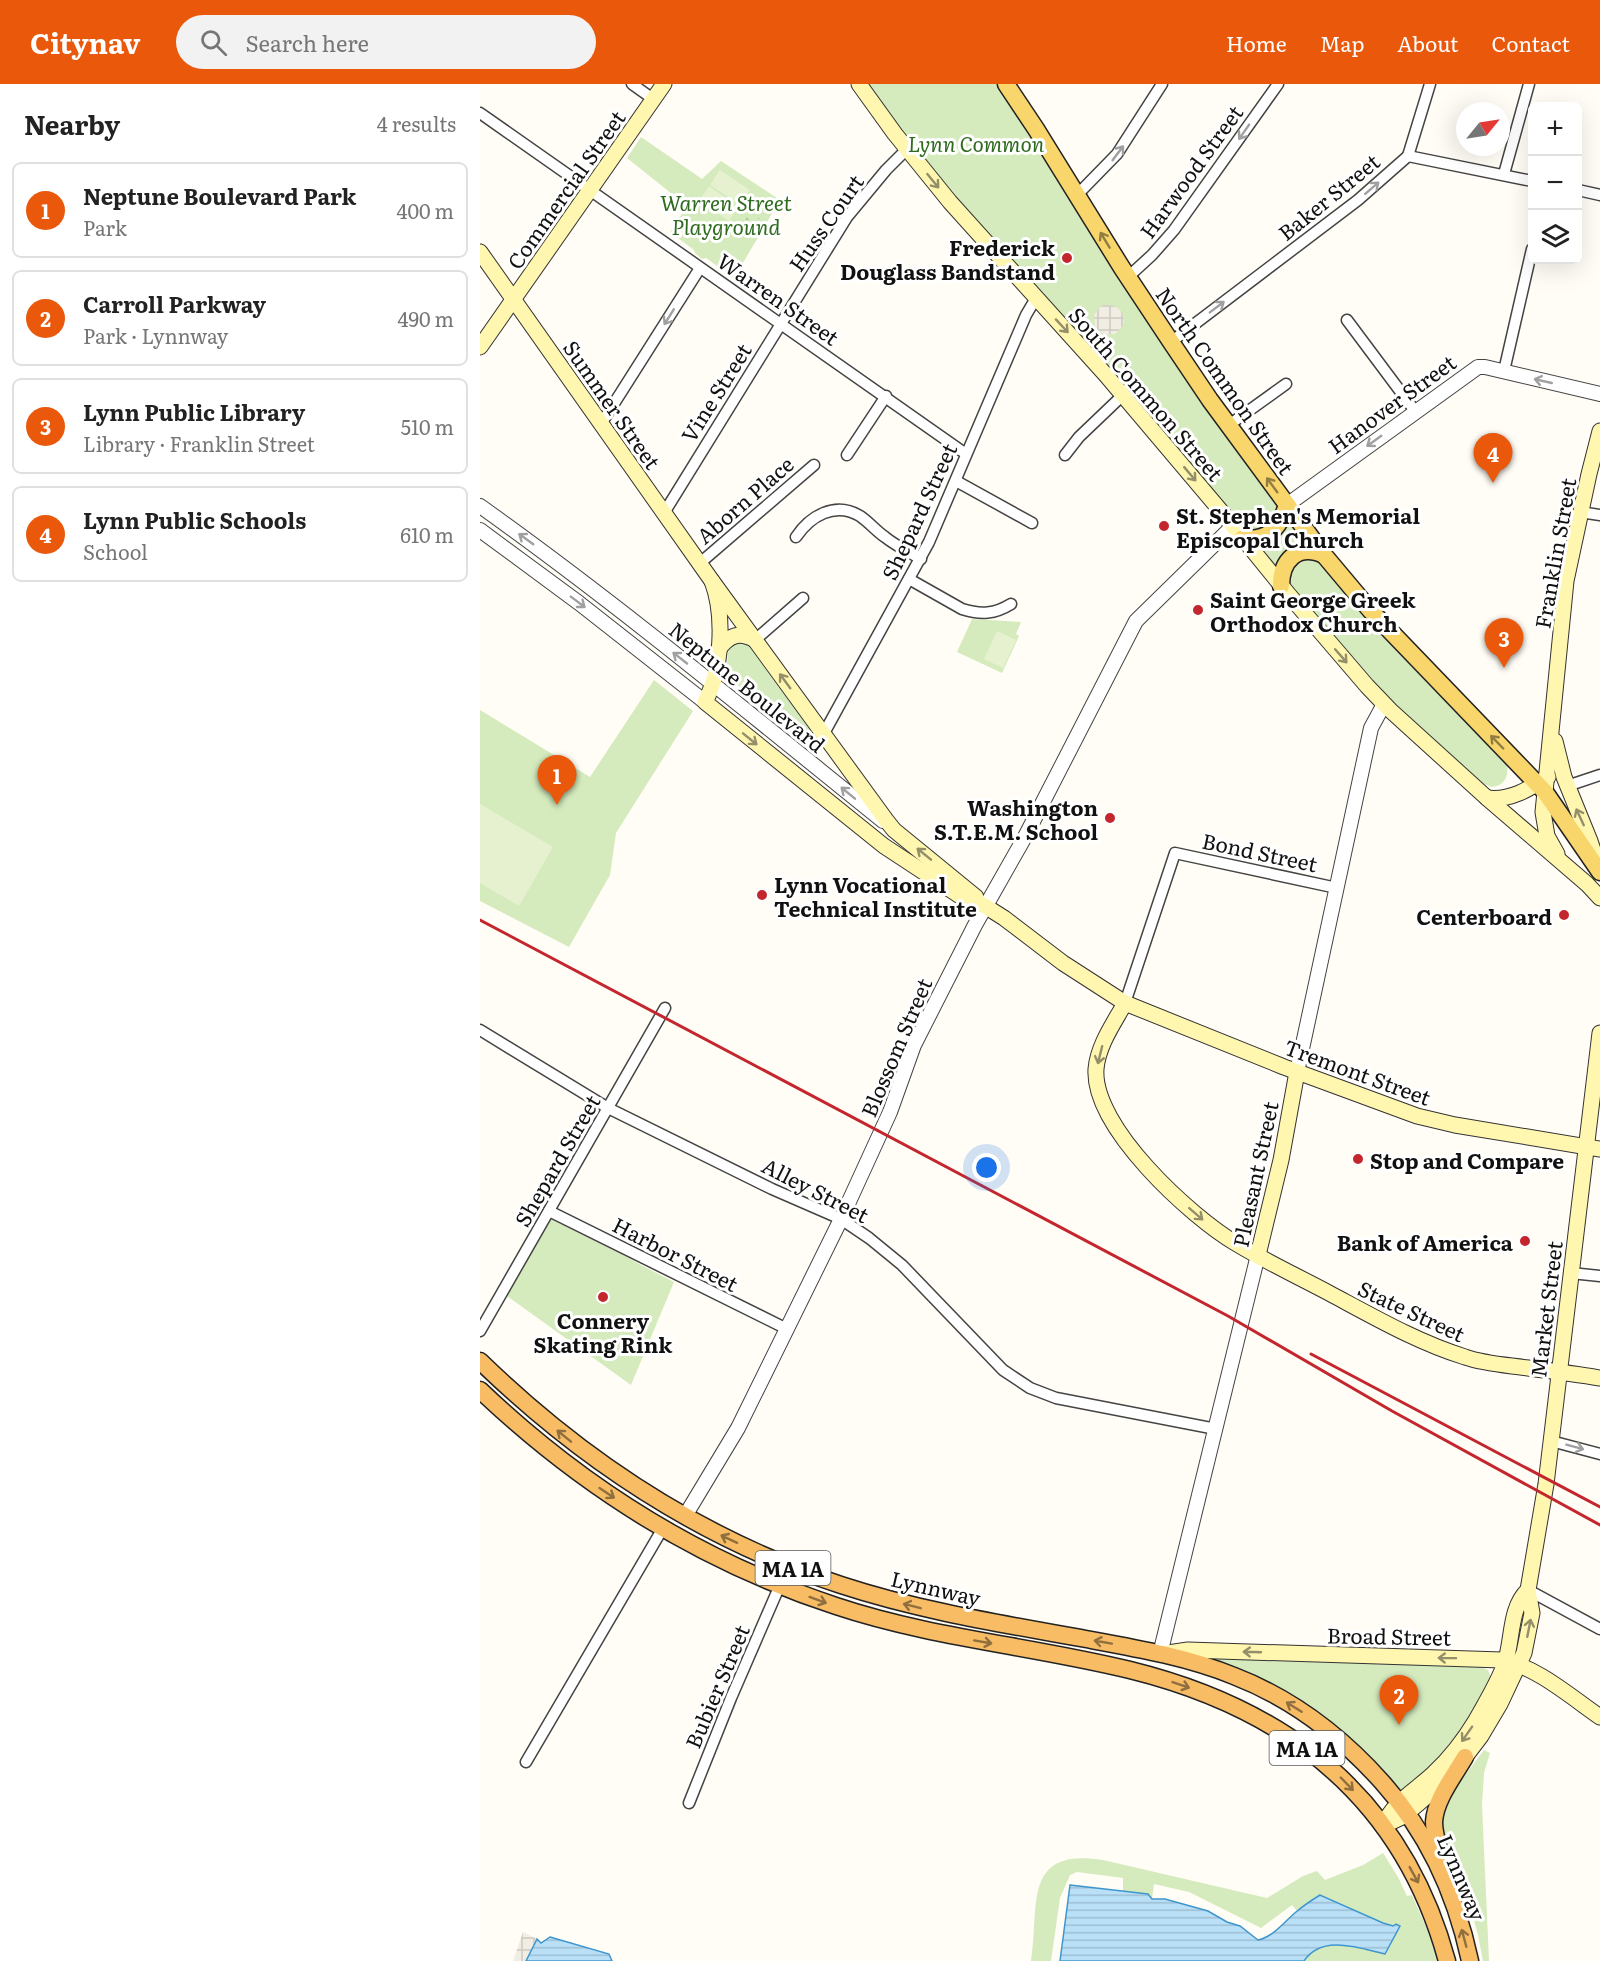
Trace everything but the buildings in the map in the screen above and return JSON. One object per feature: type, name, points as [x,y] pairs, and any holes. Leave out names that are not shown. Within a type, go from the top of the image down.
[{"type":"highway","name":"Lynnway","points":[[480,1361],[528,1406],[572,1442],[626,1480],[730,1540],[792,1568],[872,1595],[931,1610],[1160,1654],[1235,1676],[1296,1708],[1325,1728],[1409,1803],[1458,1916],[1470,1961]]},
{"type":"highway","name":"Lynnway","points":[[480,1390],[559,1459],[608,1494],[669,1532],[720,1559],[780,1585],[835,1606],[905,1626],[1115,1666],[1211,1695],[1262,1719],[1311,1751],[1345,1782],[1383,1826],[1406,1860],[1426,1899],[1447,1961]]},
{"type":"highway","points":[[669,1532],[685,1516]]},
{"type":"highway","points":[[1458,1916],[1436,1835],[1435,1819],[1440,1802],[1466,1757]]},
{"type":"main road","name":"Commercial Street","points":[[480,347],[664,84]]},
{"type":"main road","name":"South Common Street","points":[[859,84],[907,149],[972,227],[1123,395],[1351,668],[1384,704],[1487,798],[1587,884]]},
{"type":"main road","name":"North Common Street","points":[[1006,84],[1171,342],[1324,555],[1371,612],[1543,785],[1600,872]]},
{"type":"main road","name":"Summer Street","points":[[480,252],[712,581],[894,830]]},
{"type":"main road","name":"Franklin Street","points":[[1567,867],[1552,846],[1544,826],[1543,785],[1565,591],[1580,512],[1600,431]]},
{"type":"main road","points":[[1238,532],[1254,539],[1272,533],[1281,521],[1287,505]]},
{"type":"main road","points":[[1281,586],[1283,570],[1287,560],[1293,555],[1310,551],[1324,555]]},
{"type":"main road","name":"Summer Street","points":[[705,702],[713,684],[718,650],[720,605],[712,581]]},
{"type":"main road","points":[[718,650],[730,637],[736,635],[747,636],[755,640]]},
{"type":"main road","name":"Neptune Boulevard","points":[[705,702],[884,846],[963,898],[985,906],[1004,918],[1063,963],[1125,1003]]},
{"type":"main road","name":"Franklin Street","points":[[1552,720],[1561,769],[1594,849],[1600,872]]},
{"type":"main road","points":[[1487,798],[1510,796],[1543,785],[1561,769]]},
{"type":"main road","name":"Neptune Boulevard","points":[[894,830],[969,890],[985,906]]},
{"type":"main road","points":[[1587,884],[1600,898]]},
{"type":"main road","points":[[1587,884],[1600,906]]},
{"type":"main road","name":"Tremont Street","points":[[1125,1003],[1297,1072],[1431,1119],[1593,1148]]},
{"type":"main road","name":"State Street","points":[[1125,1003],[1102,1045],[1096,1070],[1100,1096],[1116,1130],[1141,1161],[1192,1211],[1236,1244],[1431,1345],[1481,1362],[1600,1378]]},
{"type":"main road","name":"Market Street","points":[[1502,1686],[1513,1663],[1525,1648],[1532,1613],[1528,1590],[1551,1441],[1571,1273],[1593,1148],[1600,1033]]},
{"type":"main road","name":"Pleasant Street","points":[[1258,1255],[1281,1160],[1297,1072]]},
{"type":"main road","name":"Broad Street","points":[[1160,1654],[1188,1650],[1490,1659],[1513,1663],[1538,1675],[1600,1717]]},
{"type":"main road","points":[[1383,1826],[1409,1803],[1444,1763],[1502,1686]]},
{"type":"main road","points":[[1409,1803],[1447,1778],[1466,1757],[1485,1729],[1502,1686]]},
{"type":"street","points":[[632,84],[653,99]]},
{"type":"street","points":[[1077,195],[1103,171],[1122,148],[1162,84]]},
{"type":"street","name":"Harwood Street","points":[[1128,277],[1174,230],[1278,84]]},
{"type":"street","points":[[1408,156],[1431,84]]},
{"type":"street","points":[[1504,174],[1529,84]]},
{"type":"street","name":"Warren Street","points":[[480,113],[966,454]]},
{"type":"street","name":"Huss Court","points":[[781,323],[851,212],[907,149]]},
{"type":"street","name":"Baker Street","points":[[1171,342],[1358,200],[1408,156],[1528,180]]},
{"type":"street","points":[[1582,191],[1600,195]]},
{"type":"street","points":[[1504,371],[1529,264]]},
{"type":"street","points":[[601,424],[700,268]]},
{"type":"street","name":"Shepard Street","points":[[823,735],[921,559],[1026,315],[1036,298]]},
{"type":"street","points":[[1347,320],[1415,411]]},
{"type":"street","name":"Vine Street","points":[[664,513],[781,323]]},
{"type":"street","name":"Hanover Street","points":[[1287,505],[1475,368],[1481,366],[1600,394]]},
{"type":"street","points":[[1229,425],[1286,384]]},
{"type":"street","points":[[1065,455],[1079,436],[1123,395]]},
{"type":"street","points":[[847,455],[886,396]]},
{"type":"street","name":"Aborn Place","points":[[700,563],[814,465]]},
{"type":"street","points":[[956,481],[1032,523]]},
{"type":"street","name":"Neptune Boulevard","points":[[480,506],[540,549],[713,684],[894,830]]},
{"type":"street","points":[[796,537],[801,529],[815,517],[824,512],[843,510],[860,516],[887,539],[921,559]]},
{"type":"street","points":[[1580,512],[1600,515]]},
{"type":"street","name":"Neptune Boulevard","points":[[480,530],[579,603],[705,702]]},
{"type":"street","name":"Blossom Street","points":[[685,1516],[735,1432],[841,1220],[890,1112],[914,1045],[985,906],[1026,835],[1136,621],[1238,532]]},
{"type":"street","points":[[909,579],[971,612],[982,614],[993,612],[1011,604]]},
{"type":"street","points":[[755,640],[803,598]]},
{"type":"street","name":"Pleasant Street","points":[[1297,1072],[1371,728],[1384,704]]},
{"type":"street","points":[[1567,786],[1600,774]]},
{"type":"street","name":"Bond Street","points":[[1125,1003],[1175,854],[1337,888]]},
{"type":"street","name":"Shepard Street","points":[[480,1330],[665,1008]]},
{"type":"street","name":"Alley Street","points":[[480,1030],[608,1107],[772,1189],[841,1220],[869,1238],[902,1265],[1003,1370],[1030,1388],[1056,1398],[1216,1429]]},
{"type":"street","name":"Harbor Street","points":[[549,1211],[787,1329]]},
{"type":"street","name":"Pleasant Street","points":[[1160,1654],[1258,1255]]},
{"type":"street","points":[[1571,1273],[1600,1276]]},
{"type":"street","points":[[1551,1441],[1600,1454]]},
{"type":"street","points":[[526,1762],[669,1532]]},
{"type":"street","name":"Bubier Street","points":[[689,1803],[780,1585]]},
{"type":"street","points":[[1528,1590],[1600,1629]]},
{"type":"green space","name":"Lynn Common","points":[[867,84],[999,84],[1277,504],[1276,521],[1253,533],[1244,529],[962,206]]},
{"type":"green space","name":"Warren Street Playground","points":[[641,137],[702,179],[721,161],[780,200],[734,278],[706,258],[702,259],[670,232],[687,206],[627,158]]},
{"type":"green space","points":[[720,170],[750,190],[740,205],[710,185]]},
{"type":"green space","points":[[709,186],[738,207],[729,221],[699,201]]},
{"type":"green space","points":[[752,196],[767,206],[749,234],[734,224]]},
{"type":"green space","points":[[1288,523],[1303,543],[1282,557],[1275,565],[1261,546],[1278,538]]},
{"type":"green space","points":[[1306,560],[1319,563],[1380,634],[1507,765],[1506,777],[1502,783],[1491,787],[1482,783],[1387,696],[1291,585],[1293,569]]},
{"type":"green space","points":[[972,619],[1021,622],[1016,634],[1019,636],[1002,673],[957,652]]},
{"type":"green space","points":[[997,631],[1016,640],[1003,668],[984,659]]},
{"type":"green space","points":[[742,642],[752,647],[822,747],[819,750],[726,676],[728,652],[735,643]]},
{"type":"green space","points":[[654,680],[693,711],[616,833],[610,875],[569,947],[480,901],[480,710],[590,777]]},
{"type":"green space","points":[[480,804],[553,847],[519,906],[480,883]]},
{"type":"green space","points":[[554,1213],[639,1264],[674,1282],[631,1385],[507,1296]]},
{"type":"green space","points":[[1190,1654],[1317,1662],[1479,1666],[1488,1670],[1491,1678],[1455,1740],[1436,1762],[1402,1790],[1395,1786],[1370,1757]]},
{"type":"green space","points":[[1484,1750],[1490,1753],[1484,1773],[1482,1805],[1489,1961],[1483,1961],[1470,1906],[1440,1829],[1446,1800]]},
{"type":"green space","points":[[1383,1853],[1407,1896],[1412,1895],[1438,1961],[1304,1961],[1320,1947],[1338,1945],[1353,1947],[1393,1926],[1320,1895],[1297,1911],[1292,1905],[1261,1928],[1189,1892],[1154,1884],[1152,1899],[1148,1894],[1123,1891],[1123,1878],[1077,1872],[1070,1875],[1060,1898],[1051,1961],[1031,1961],[1036,1902],[1040,1885],[1047,1872],[1058,1863],[1077,1858],[1103,1860],[1267,1898],[1303,1876],[1317,1871],[1325,1880],[1363,1865]]},
{"type":"shaded area","points":[[1104,305],[1115,306],[1122,312],[1124,322],[1115,334],[1103,334],[1095,327],[1094,315]]},
{"type":"shaded area","points":[[523,1932],[537,1939],[526,1961],[513,1961]]},
{"type":"water","points":[[1070,1885],[1148,1894],[1152,1899],[1165,1899],[1208,1911],[1227,1922],[1240,1926],[1258,1940],[1273,1932],[1320,1895],[1383,1923],[1400,1926],[1385,1954],[1353,1946],[1331,1945],[1312,1953],[1304,1961],[1060,1961]]},
{"type":"water","points":[[550,1937],[609,1954],[612,1961],[526,1961],[537,1939],[541,1943]]},
{"type":"railway","points":[[480,920],[1228,1316],[1392,1411],[1600,1525]]},
{"type":"railway","points":[[1311,1354],[1600,1507]]},
{"type":"place","name":"Frederick Douglass Bandstand","points":[[1067,258]]},
{"type":"place","name":"Lynn Public Schools","points":[[1493,483]]},
{"type":"place","name":"St. Stephen's Memorial Episcopal Church","points":[[1164,526]]},
{"type":"place","name":"Saint George Greek Orthodox Church","points":[[1198,610]]},
{"type":"place","name":"Lynn Public Library","points":[[1504,668]]},
{"type":"place","name":"Neptune Boulevard Park","points":[[557,805]]},
{"type":"place","name":"Washington S.T.E.M. School","points":[[1110,818]]},
{"type":"place","name":"Lynn Vocational Technical Institute","points":[[762,895]]},
{"type":"place","name":"Centerboard","points":[[1564,915]]},
{"type":"place","name":"Stop and Compare","points":[[1358,1159]]},
{"type":"place","name":"Bank of America","points":[[1525,1241]]},
{"type":"place","name":"Connery Skating Rink","points":[[603,1297]]},
{"type":"place","name":"Carroll Parkway","points":[[1399,1725]]}]
